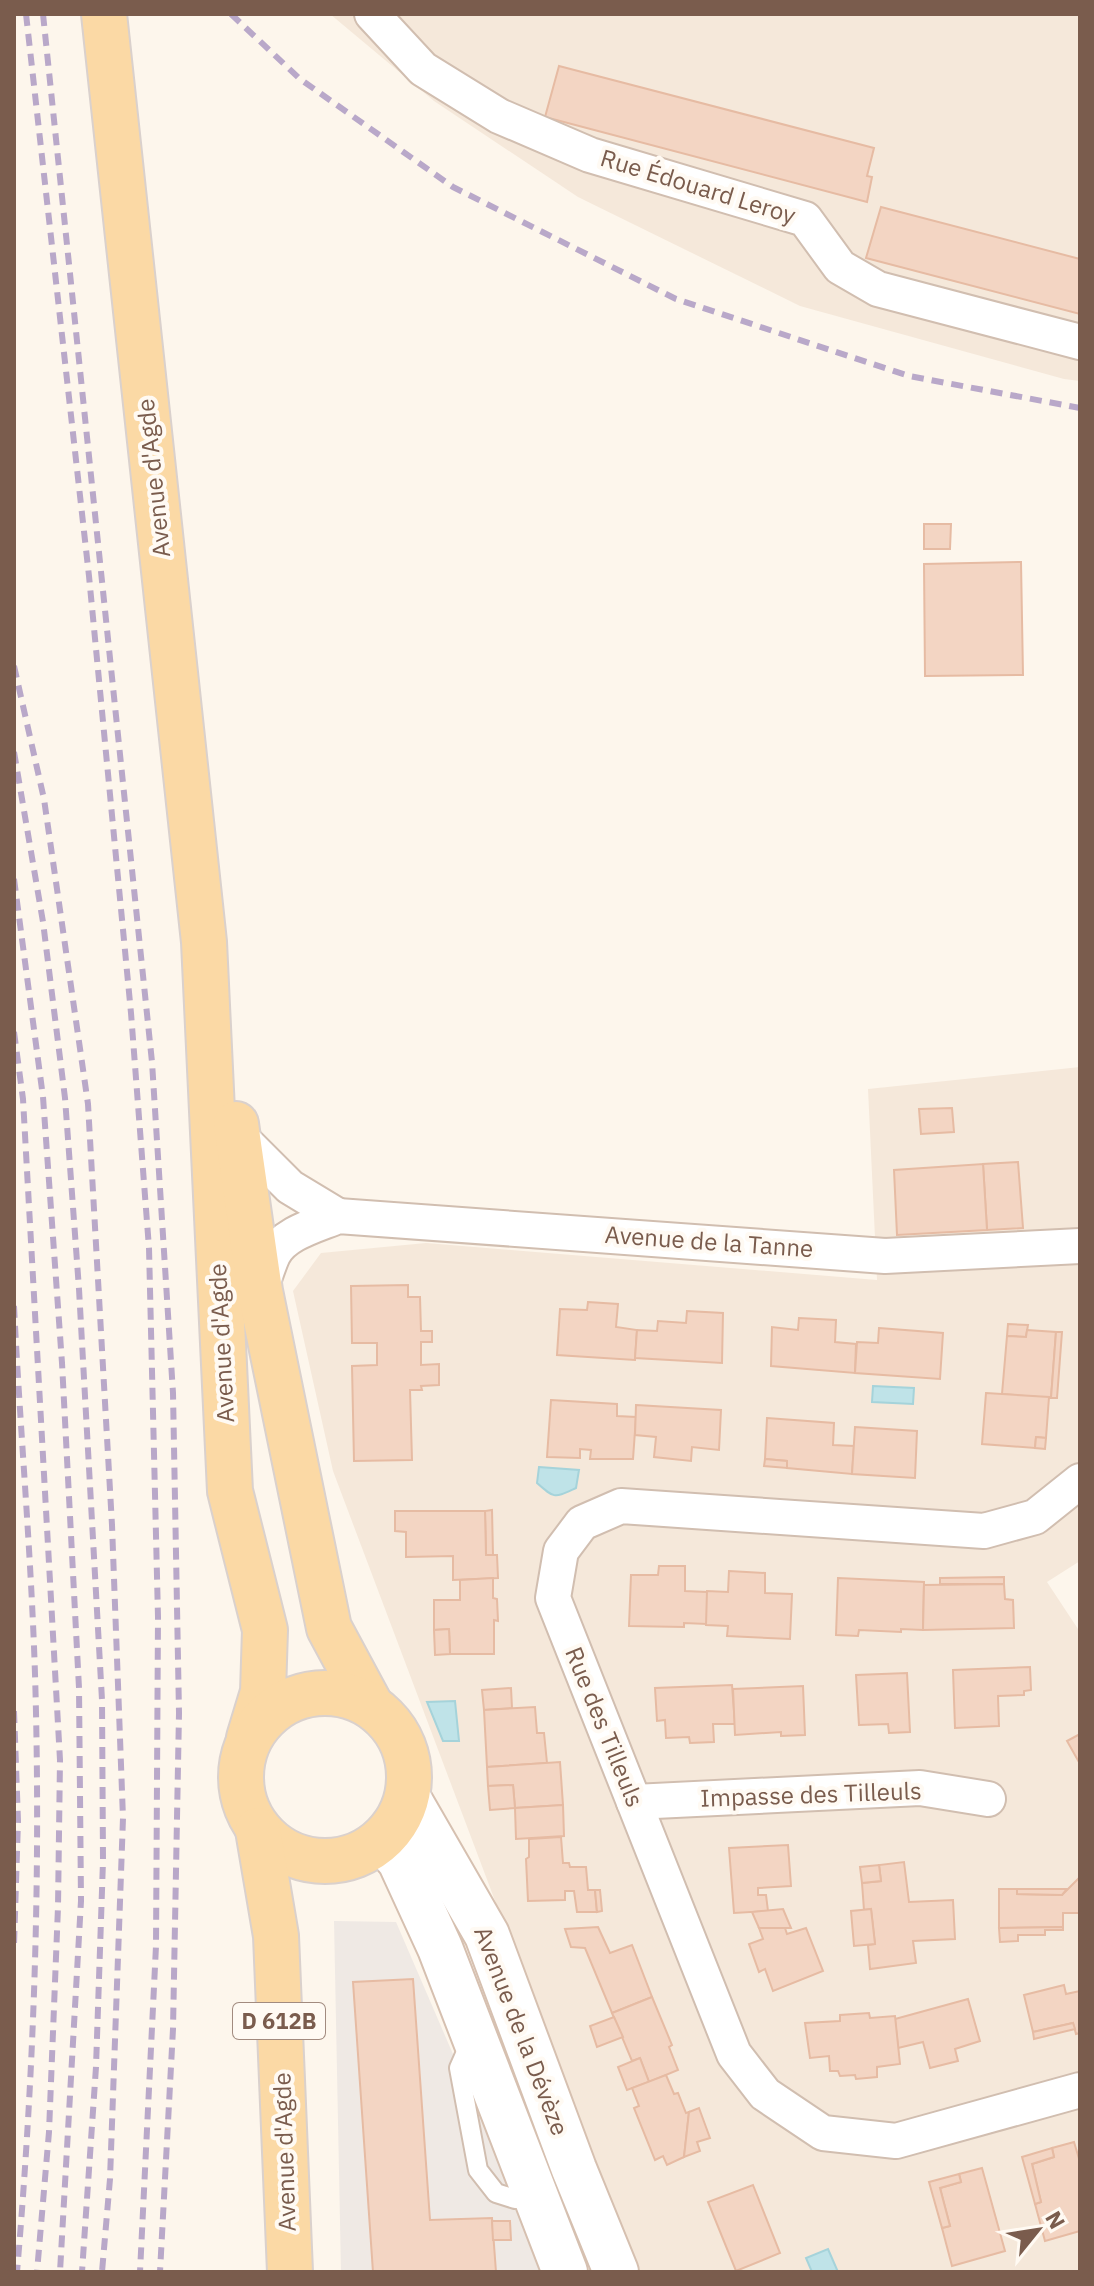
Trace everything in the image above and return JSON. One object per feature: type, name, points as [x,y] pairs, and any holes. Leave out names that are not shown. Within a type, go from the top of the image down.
[{"type":"main road","name":"Avenue d'Agde","points":[[104,14],[204,942],[230,1491],[265,1630],[263,1692],[249,1738]]},
{"type":"main road","name":"Avenue d'Agde","points":[[204,942],[239,1136],[260,1291],[329,1628],[371,1706]]},
{"type":"main road","points":[[345,1694],[371,1706],[391,1724],[404,1746],[410,1772],[408,1798],[398,1821],[382,1840],[365,1853],[344,1860],[322,1862],[298,1858],[276,1847],[258,1830],[246,1808],[240,1785],[242,1761],[249,1738],[267,1715],[290,1700],[304,1696],[345,1694]]},
{"type":"main road","name":"Avenue de la Dévèze","points":[[408,1798],[487,1935],[574,2169],[616,2272]]},
{"type":"main road","name":"Avenue d'Agde","points":[[258,1830],[276,1936],[290,2272]]},
{"type":"main road","name":"Avenue de la Dévèze","points":[[382,1840],[400,1861],[440,1948],[565,2272]]},
{"type":"main road","points":[[276,1936],[322,1862]]},
{"type":"street","name":"Rue Édouard Leroy","points":[[372,14],[423,69],[499,116],[590,155],[805,219],[840,267],[878,289],[1080,342]]},
{"type":"street","name":"Avenue de la Tanne","points":[[239,1136],[290,1187],[338,1216]]},
{"type":"street","name":"Avenue de la Tanne","points":[[260,1291],[274,1253],[281,1245],[299,1232],[338,1216],[885,1256],[1080,1246]]},
{"type":"street","name":"Rue des Tilleuls","points":[[1080,1481],[1035,1517],[984,1531],[621,1506],[582,1523],[561,1551],[553,1598],[734,2054],[765,2094],[823,2133],[896,2141],[1080,2090]]},
{"type":"street","name":"Impasse des Tilleuls","points":[[634,1802],[920,1788],[988,1799]]},
{"type":"shaded area","points":[[330,14],[1080,14],[1080,381],[800,306],[578,197],[434,101]]},
{"type":"shaded area","points":[[1080,1067],[1080,1561],[1047,1582],[1080,1632],[1080,2272],[635,2272],[333,1471],[293,1291],[321,1253],[426,1243],[877,1280],[868,1089]]},
{"type":"shaded area","points":[[334,1921],[396,1922],[547,2272],[341,2272]]},
{"type":"water","points":[[873,1386],[914,1388],[913,1404],[872,1402]]},
{"type":"water","points":[[539,1467],[579,1470],[576,1488],[559,1495],[551,1494],[537,1483]]},
{"type":"water","points":[[455,1701],[459,1741],[443,1741],[427,1702]]},
{"type":"water","points":[[828,2249],[838,2272],[812,2272],[806,2258]]},
{"type":"building","points":[[559,66],[874,148],[867,176],[872,177],[867,202],[545,117]]},
{"type":"building","points":[[881,207],[1080,259],[1080,314],[866,258]]},
{"type":"building","points":[[924,524],[951,524],[950,549],[924,549]]},
{"type":"building","points":[[1021,562],[1023,675],[925,676],[924,564]]},
{"type":"building","points":[[952,1108],[954,1132],[921,1134],[919,1109]]},
{"type":"building","points":[[1018,1162],[1023,1228],[987,1230],[983,1164]]},
{"type":"building","points":[[983,1164],[987,1230],[897,1235],[894,1170]]},
{"type":"building","points":[[408,1285],[408,1297],[420,1297],[421,1331],[432,1331],[432,1342],[421,1342],[421,1365],[439,1364],[439,1385],[410,1390],[412,1460],[354,1461],[352,1366],[377,1365],[377,1343],[352,1343],[351,1286]]},
{"type":"building","points":[[588,1302],[618,1304],[616,1327],[637,1330],[635,1360],[557,1355],[560,1309],[587,1310]]},
{"type":"building","points":[[687,1311],[723,1313],[722,1363],[635,1358],[637,1330],[657,1331],[658,1321],[686,1323]]},
{"type":"building","points":[[799,1318],[836,1320],[835,1342],[856,1344],[855,1373],[771,1366],[772,1327],[798,1330]]},
{"type":"building","points":[[1008,1324],[1028,1325],[1026,1337],[1007,1336]]},
{"type":"building","points":[[879,1328],[943,1333],[940,1379],[855,1373],[857,1342],[878,1343]]},
{"type":"building","points":[[1027,1330],[1056,1332],[1051,1398],[1002,1394],[1007,1336],[1026,1337]]},
{"type":"building","points":[[1056,1332],[1062,1332],[1057,1398],[1051,1398]]},
{"type":"building","points":[[986,1393],[1049,1397],[1046,1438],[1036,1437],[1035,1448],[982,1444]]},
{"type":"building","points":[[551,1400],[617,1404],[617,1416],[636,1417],[633,1459],[590,1459],[591,1450],[580,1449],[580,1458],[547,1457]]},
{"type":"building","points":[[636,1405],[721,1410],[719,1450],[692,1447],[691,1461],[654,1457],[656,1437],[635,1435]]},
{"type":"building","points":[[767,1418],[834,1423],[833,1445],[854,1446],[852,1474],[787,1468],[787,1461],[765,1459]]},
{"type":"building","points":[[855,1427],[917,1431],[915,1478],[852,1474]]},
{"type":"building","points":[[1036,1437],[1046,1438],[1045,1449],[1035,1448]]},
{"type":"building","points":[[765,1459],[787,1461],[787,1468],[764,1466]]},
{"type":"building","points":[[492,1510],[493,1555],[486,1555],[485,1511]]},
{"type":"building","points":[[395,1511],[485,1511],[486,1555],[497,1555],[498,1578],[453,1580],[453,1556],[406,1557],[406,1532],[395,1531]]},
{"type":"building","points":[[659,1566],[685,1566],[685,1591],[707,1592],[707,1624],[684,1623],[684,1627],[629,1626],[631,1575],[658,1575]]},
{"type":"building","points":[[729,1571],[765,1573],[765,1593],[792,1594],[790,1639],[727,1636],[728,1626],[706,1625],[707,1591],[728,1592]]},
{"type":"building","points":[[1004,1577],[1004,1584],[940,1584],[940,1578]]},
{"type":"building","points":[[493,1578],[498,1621],[494,1620],[494,1654],[450,1654],[449,1629],[434,1630],[434,1600],[460,1600],[460,1580]]},
{"type":"building","points":[[838,1578],[924,1582],[923,1630],[859,1630],[858,1636],[836,1635]]},
{"type":"building","points":[[1004,1584],[1005,1599],[1013,1600],[1014,1628],[923,1630],[924,1585]]},
{"type":"building","points":[[449,1629],[450,1654],[435,1655],[434,1630]]},
{"type":"building","points":[[1030,1667],[1031,1690],[1024,1691],[1024,1695],[998,1696],[999,1726],[955,1728],[953,1670]]},
{"type":"building","points":[[907,1673],[910,1732],[889,1733],[888,1724],[859,1725],[856,1675]]},
{"type":"building","points":[[732,1685],[735,1724],[713,1724],[714,1742],[690,1743],[689,1737],[666,1738],[665,1720],[657,1721],[655,1688]]},
{"type":"building","points":[[803,1686],[805,1735],[781,1736],[781,1732],[735,1735],[733,1689]]},
{"type":"building","points":[[511,1688],[512,1708],[484,1710],[482,1690]]},
{"type":"building","points":[[535,1707],[537,1733],[544,1733],[547,1763],[487,1767],[484,1710]]},
{"type":"building","points":[[1080,1734],[1080,1764],[1067,1741]]},
{"type":"building","points":[[560,1762],[563,1805],[515,1808],[513,1785],[488,1786],[487,1767]]},
{"type":"building","points":[[513,1785],[515,1808],[490,1810],[488,1786]]},
{"type":"building","points":[[563,1805],[564,1836],[516,1839],[515,1808]]},
{"type":"building","points":[[561,1837],[563,1863],[569,1863],[570,1867],[586,1867],[588,1890],[595,1890],[597,1912],[577,1912],[574,1891],[565,1891],[565,1900],[528,1901],[526,1859],[529,1857],[529,1839]]},
{"type":"building","points":[[788,1845],[791,1886],[758,1888],[758,1895],[766,1895],[768,1911],[734,1913],[729,1848]]},
{"type":"building","points":[[904,1862],[909,1902],[953,1900],[955,1939],[913,1941],[916,1963],[870,1969],[868,1945],[875,1944],[871,1909],[864,1910],[862,1883],[881,1881],[879,1865]]},
{"type":"building","points":[[879,1865],[881,1881],[862,1883],[860,1867]]},
{"type":"building","points":[[1080,1877],[1080,1913],[1063,1913],[1063,1927],[999,1928],[999,1889],[1017,1889],[1017,1894],[1062,1895]]},
{"type":"building","points":[[1017,1889],[1067,1889],[1062,1895],[1017,1894]]},
{"type":"building","points":[[595,1890],[600,1890],[602,1911],[597,1912]]},
{"type":"building","points":[[783,1909],[791,1928],[759,1928],[752,1912]]},
{"type":"building","points":[[871,1909],[875,1944],[854,1946],[851,1911]]},
{"type":"building","points":[[598,1927],[610,1953],[632,1945],[652,1997],[612,2013],[585,1948],[571,1947],[565,1929]]},
{"type":"building","points":[[1063,1927],[1063,1930],[1045,1930],[1045,1935],[1018,1935],[1018,1941],[1000,1942],[999,1928]]},
{"type":"building","points":[[759,1928],[785,1928],[787,1934],[806,1928],[823,1971],[773,1991],[765,1969],[759,1972],[749,1944],[763,1939]]},
{"type":"building","points":[[413,1979],[430,2220],[492,2218],[496,2272],[373,2272],[353,1982]]},
{"type":"building","points":[[1064,1985],[1066,1994],[1080,1991],[1080,2033],[1076,2034],[1073,2023],[1033,2032],[1024,1995]]},
{"type":"building","points":[[652,1997],[672,2045],[669,2047],[678,2070],[649,2082],[640,2058],[632,2061],[612,2013]]},
{"type":"building","points":[[968,1999],[980,2041],[955,2049],[958,2061],[930,2068],[923,2042],[898,2048],[895,2019]]},
{"type":"building","points":[[869,2013],[870,2018],[895,2016],[900,2064],[877,2067],[877,2077],[856,2079],[855,2075],[840,2076],[838,2071],[830,2071],[829,2056],[810,2058],[805,2023],[840,2021],[840,2015]]},
{"type":"building","points":[[614,2017],[623,2037],[597,2047],[590,2026]]},
{"type":"building","points":[[1073,2023],[1075,2029],[1034,2039],[1033,2032]]},
{"type":"building","points":[[640,2058],[649,2082],[627,2090],[618,2067]]},
{"type":"building","points":[[666,2075],[674,2094],[678,2093],[686,2113],[689,2112],[684,2157],[667,2165],[663,2156],[655,2160],[634,2108],[639,2106],[632,2088]]},
{"type":"building","points":[[699,2108],[710,2138],[697,2142],[700,2151],[684,2157],[689,2112]]},
{"type":"building","points":[[1074,2142],[1080,2162],[1080,2231],[1045,2241],[1035,2204],[1041,2202],[1032,2164],[1054,2157],[1052,2148]]},
{"type":"building","points":[[1052,2148],[1054,2157],[1032,2164],[1041,2202],[1035,2204],[1022,2157]]},
{"type":"building","points":[[982,2168],[1005,2251],[952,2266],[942,2228],[950,2226],[940,2188],[961,2182],[959,2174]]},
{"type":"building","points":[[959,2174],[961,2182],[940,2188],[950,2226],[942,2228],[929,2182]]},
{"type":"building","points":[[753,2185],[780,2253],[736,2271],[708,2202]]},
{"type":"building","points":[[492,2221],[510,2221],[511,2240],[493,2240]]},
{"type":"railway","points":[[26,14],[89,576],[131,1013],[149,1248],[158,1617],[156,1946],[140,2272]]},
{"type":"railway","points":[[43,14],[152,1062],[173,1393],[179,1713],[173,2029],[160,2272]]},
{"type":"railway","points":[[231,14],[300,79],[453,187],[676,299],[909,376],[1080,408]]},
{"type":"railway","points":[[14,666],[44,799],[88,1104],[112,1525],[123,1818],[110,2179],[102,2272]]},
{"type":"railway","points":[[14,752],[43,922],[65,1098],[102,1700],[103,1861],[96,2067],[82,2272]]},
{"type":"railway","points":[[14,879],[43,1097],[62,1363],[79,1688],[81,1901],[60,2272]]},
{"type":"railway","points":[[14,1032],[23,1099],[60,1760],[49,2132],[37,2272]]},
{"type":"railway","points":[[14,1306],[37,1749],[32,2048],[17,2272]]},
{"type":"railway","points":[[14,1711],[18,1821],[14,1945]]}]
